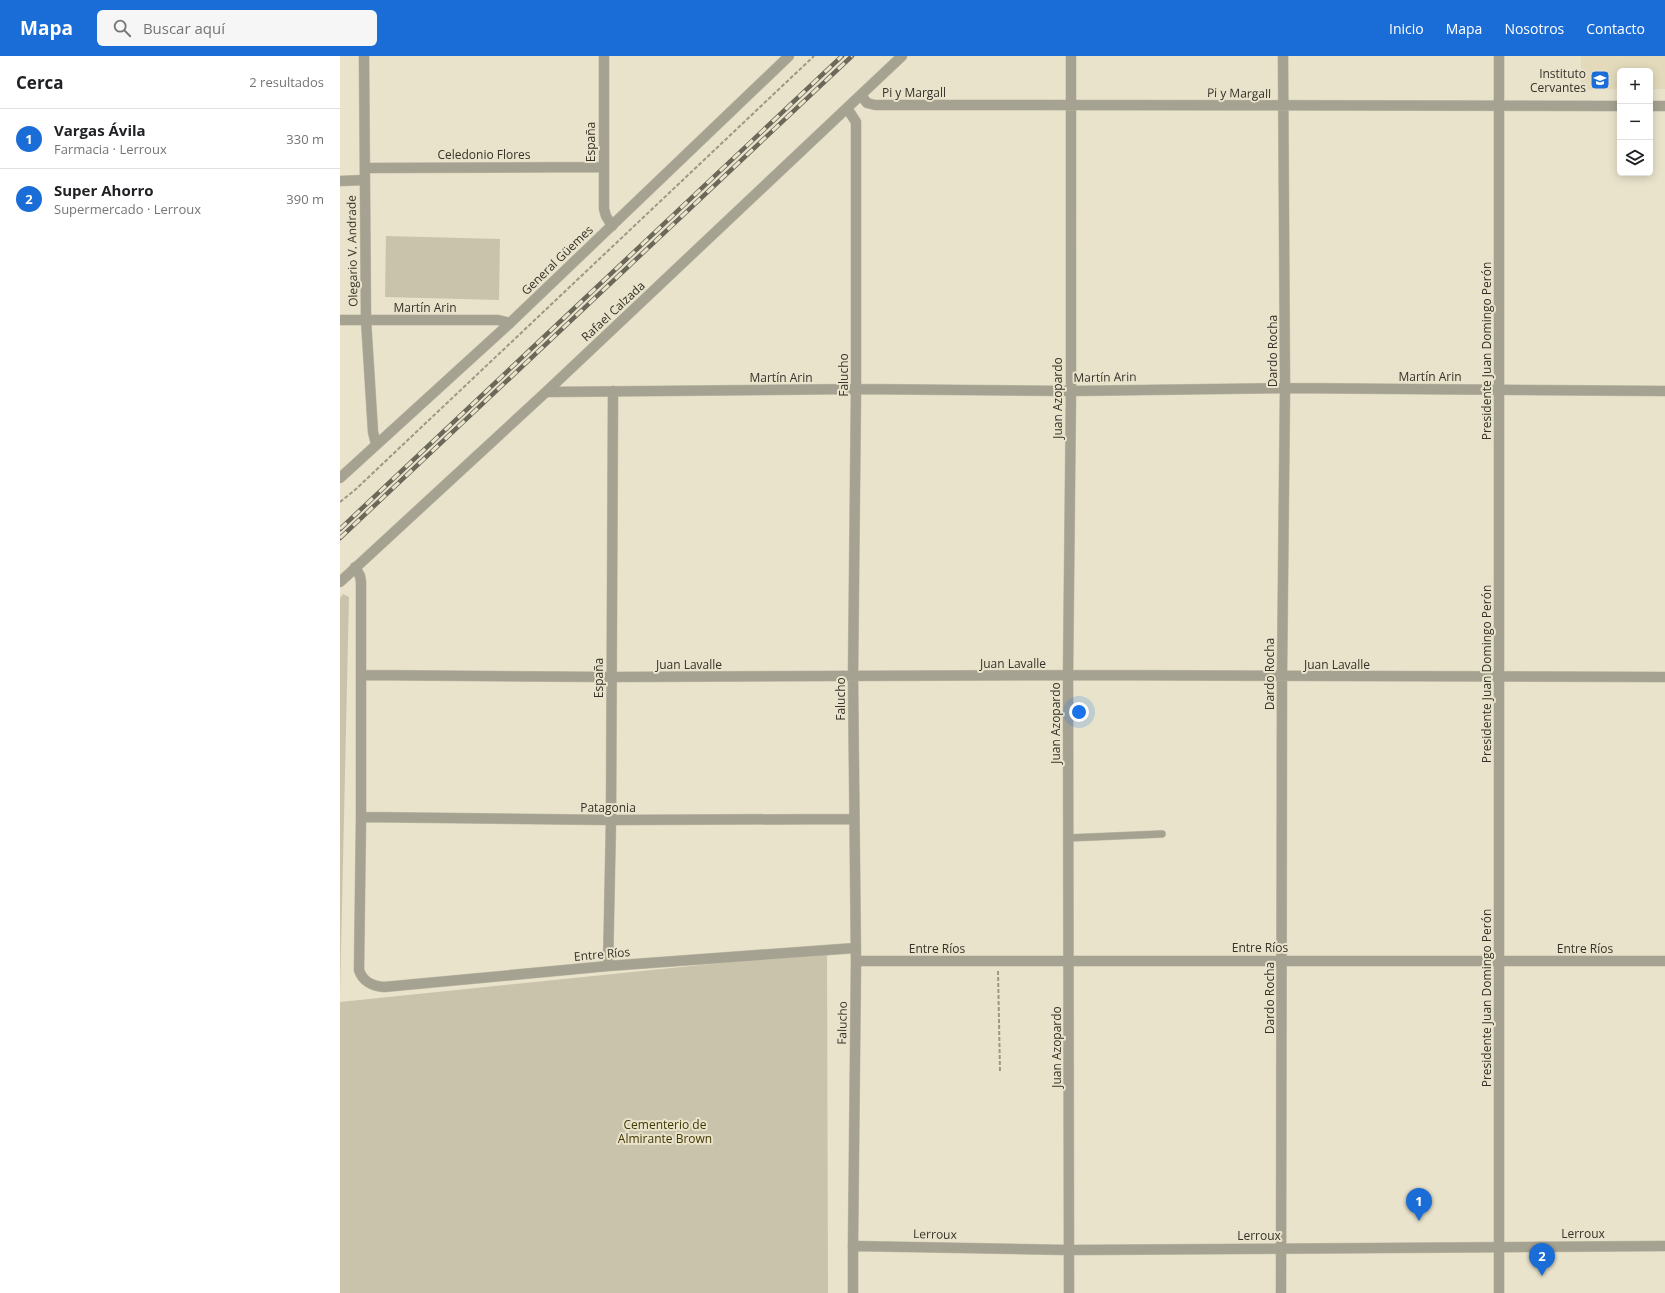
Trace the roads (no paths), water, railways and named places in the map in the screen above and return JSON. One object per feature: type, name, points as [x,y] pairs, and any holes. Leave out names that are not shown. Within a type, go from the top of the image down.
[{"type":"street","name":"Olegario V. Andrade","points":[[364,56],[366,320],[373,432],[376,444]]},
{"type":"street","name":"España","points":[[604,56],[604,209],[612,226]]},
{"type":"street","name":"General Güemes","points":[[340,478],[510,323],[789,56]]},
{"type":"street","name":"Rafael Calzada","points":[[340,582],[546,392],[902,56]]},
{"type":"street","name":"Juan Azopardo","points":[[1069,1293],[1068,675],[1071,391],[1071,56]]},
{"type":"street","name":"Dardo Rocha","points":[[1281,1293],[1282,677],[1285,388],[1283,56]]},
{"type":"street","name":"Presidente Juan Domingo Perón","points":[[1498,1293],[1500,678],[1499,56]]},
{"type":"street","name":"Pi y Margall","points":[[861,95],[867,103],[875,105],[1070,104],[1283,106],[1617,106]]},
{"type":"street","points":[[1653,106],[1665,106]]},
{"type":"street","name":"Falucho","points":[[847,108],[854,116],[856,122],[856,389],[853,677],[856,961],[853,1293]]},
{"type":"street","name":"Celedonio Flores","points":[[365,168],[603,167]]},
{"type":"street","points":[[340,180],[364,180]]},
{"type":"street","name":"Martín Arin","points":[[340,320],[498,320],[510,323]]},
{"type":"street","name":"Martín Arin","points":[[546,392],[856,389],[1071,391],[1285,388],[1665,391]]},
{"type":"street","name":"España","points":[[608,966],[611,820],[613,391]]},
{"type":"street","points":[[356,567],[361,582],[362,817]]},
{"type":"street","name":"Juan Lavalle","points":[[362,675],[611,677],[1068,675],[1500,678],[1665,677]]},
{"type":"street","name":"Patagonia","points":[[362,817],[611,820],[854,819]]},
{"type":"street","name":"Entre Ríos","points":[[362,817],[359,970],[361,977],[365,981],[377,986],[608,966],[855,948]]},
{"type":"street","name":"Entre Ríos","points":[[856,961],[1665,961]]},
{"type":"street","name":"Lerroux","points":[[853,1246],[1069,1250],[1665,1246]]},
{"type":"lane","points":[[1068,838],[1162,834]]},
{"type":"railway","points":[[340,529],[842,56]]},
{"type":"railway","points":[[340,538],[852,56]]},
{"type":"place","name":"Instituto Cervantes","points":[[1600,80]]},
{"type":"place","name":"Vargas Ávila","points":[[1419,1221]]},
{"type":"place","name":"Super Ahorro","points":[[1542,1276]]},
{"type":"park label","name":"Cementerio de Almirante Brown","points":[[665,1131]]}]
